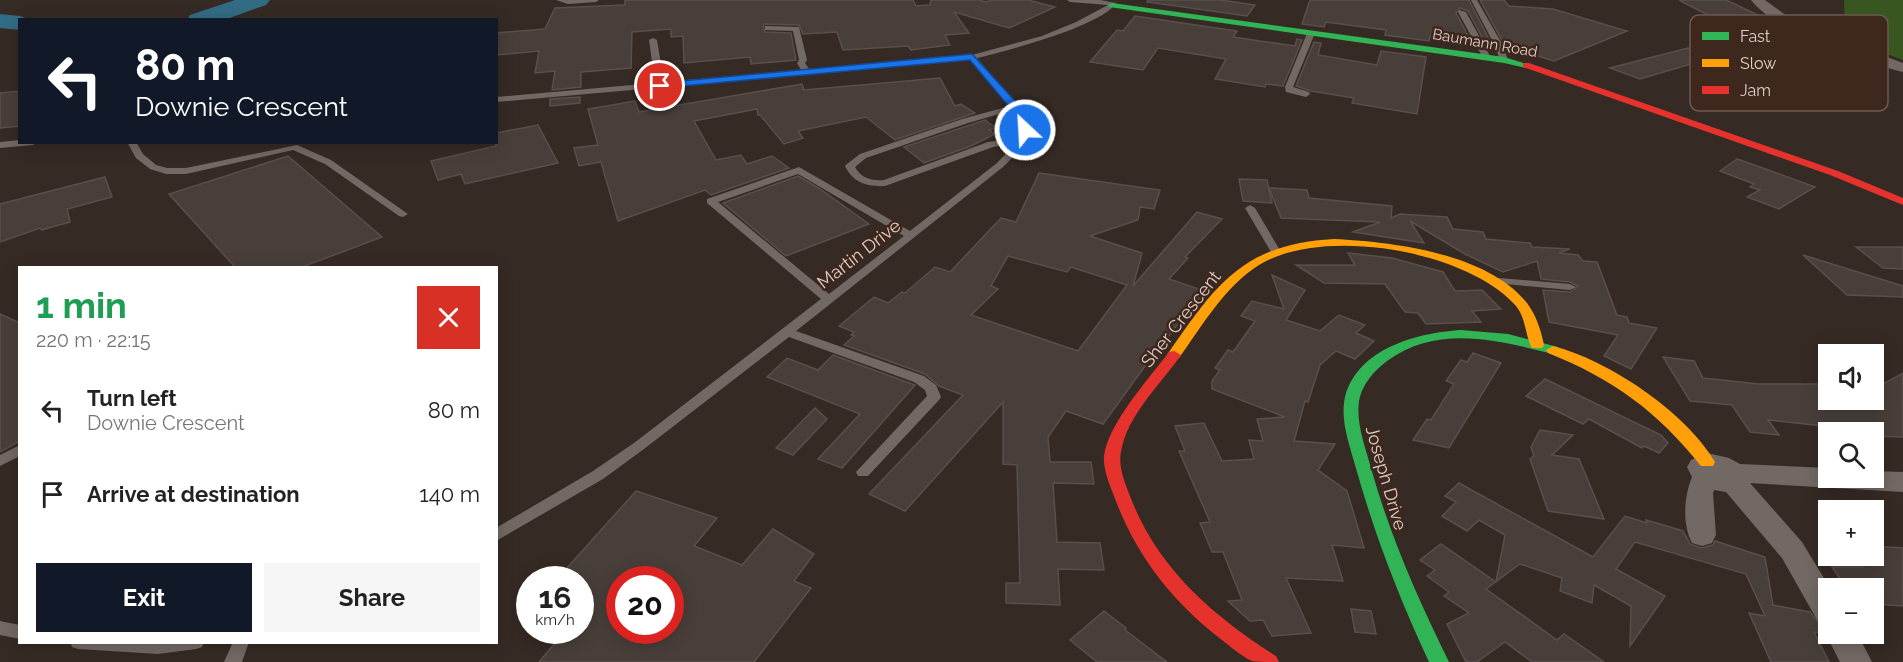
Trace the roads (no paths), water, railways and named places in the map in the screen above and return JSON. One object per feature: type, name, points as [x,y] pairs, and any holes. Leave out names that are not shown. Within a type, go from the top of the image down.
[{"type":"street","points":[[1757,0],[1776,15]]},
{"type":"street","name":"Baumann Road","points":[[1114,3],[1504,60],[1547,71],[1812,165],[1903,202]]},
{"type":"street","points":[[1888,62],[1903,68]]},
{"type":"street","name":"Sher Crescent","points":[[1269,662],[1243,648],[1199,611],[1137,534],[1120,497],[1111,458],[1118,434],[1210,308],[1242,271],[1254,261],[1276,252],[1317,243],[1342,242],[1376,245],[1404,249],[1445,261],[1495,281],[1513,295],[1527,312],[1533,323],[1537,345]]},
{"type":"street","name":"Joseph Drive","points":[[1439,662],[1404,591],[1376,517],[1352,422],[1353,399],[1362,378],[1375,360],[1388,349],[1430,336],[1457,334],[1487,336],[1537,345],[1576,358],[1632,388],[1683,430],[1706,469]]},
{"type":"street","points":[[1702,535],[1700,493],[1706,469],[1722,465],[1792,550],[1818,594]]},
{"type":"street","points":[[1733,478],[1903,482]]},
{"type":"street","points":[[1847,644],[1856,662]]},
{"type":"lane","points":[[559,0],[568,2],[596,0]]},
{"type":"lane","points":[[1070,0],[1114,3]]},
{"type":"lane","points":[[1474,0],[1502,51],[1504,60]]},
{"type":"lane","points":[[498,100],[972,57],[1005,50],[1056,34],[1085,21],[1114,3]]},
{"type":"lane","points":[[1462,12],[1487,58]]},
{"type":"lane","points":[[768,28],[796,29],[803,60],[801,63],[806,72]]},
{"type":"lane","points":[[1306,94],[1289,90],[1289,87],[1311,33]]},
{"type":"lane","points":[[653,40],[660,86]]},
{"type":"lane","points":[[972,57],[1015,106],[1022,116],[1025,130],[1022,140],[991,144],[885,183],[876,184],[859,178],[852,172],[850,166],[863,156],[1015,106]]},
{"type":"lane","name":"Martin Drive","points":[[498,534],[598,475],[911,236],[1000,165],[1022,140]]},
{"type":"lane","points":[[1,146],[18,144]]},
{"type":"lane","points":[[132,144],[139,156],[153,167],[166,171],[186,171],[294,147],[328,162],[403,213]]},
{"type":"lane","points":[[829,300],[711,201],[799,170],[911,236]]},
{"type":"lane","points":[[1251,208],[1276,252]]},
{"type":"lane","points":[[1495,281],[1570,287]]},
{"type":"lane","points":[[788,332],[919,379],[931,388],[934,397],[863,472]]},
{"type":"lane","points":[[0,461],[18,451]]},
{"type":"lane","points":[[0,628],[18,632]]},
{"type":"lane","points":[[110,644],[158,647],[181,644]]},
{"type":"lane","points":[[233,662],[240,644]]},
{"type":"waterway","points":[[205,18],[258,0]]},
{"type":"waterway","points":[[0,21],[18,23]]}]
